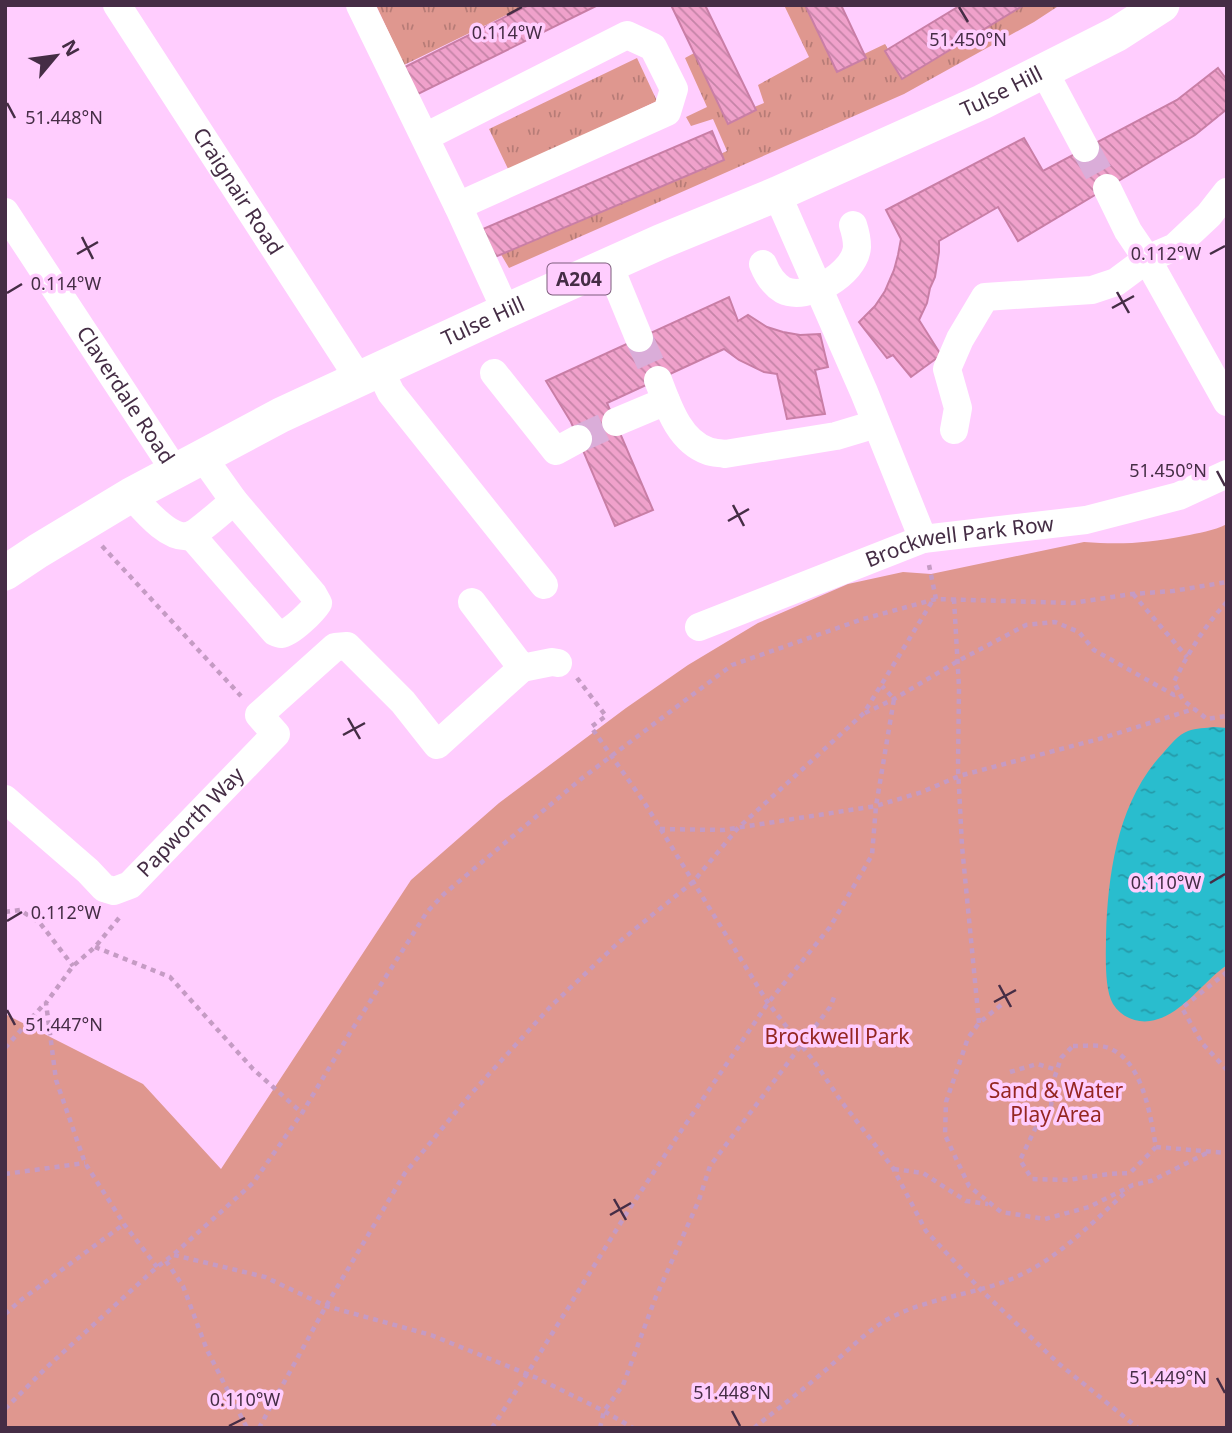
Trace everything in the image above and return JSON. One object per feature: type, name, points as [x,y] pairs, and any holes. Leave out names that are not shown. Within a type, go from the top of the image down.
[{"type":"main road","name":"Tulse Hill","points":[[5,573],[131,495],[281,415],[608,265],[777,194],[982,102],[1117,34],[1162,5]]},
{"type":"street","name":"Craignair Road","points":[[117,5],[350,365],[391,393],[544,585]]},
{"type":"street","points":[[360,5],[506,311]]},
{"type":"street","points":[[425,137],[627,35],[653,47],[674,89],[667,112],[458,206]]},
{"type":"street","points":[[1044,71],[1085,148]]},
{"type":"street","points":[[1107,188],[1128,231],[1147,259],[1227,402]]},
{"type":"street","points":[[954,430],[958,408],[947,369],[960,339],[985,297],[1092,290],[1116,282],[1147,259],[1175,247],[1209,215],[1227,192]]},
{"type":"street","points":[[777,194],[923,539]]},
{"type":"street","name":"Claverdale Road","points":[[5,212],[167,457],[188,464],[234,501],[318,603],[293,628],[281,634],[275,632],[191,536]]},
{"type":"street","points":[[763,264],[774,283],[785,291],[803,293],[819,288],[846,269],[853,258],[857,248],[853,225]]},
{"type":"street","points":[[608,265],[639,338]]},
{"type":"street","points":[[494,373],[555,451],[578,439]]},
{"type":"street","points":[[616,422],[662,390],[684,435],[707,451],[725,454],[836,436],[876,424]]},
{"type":"street","name":"Brockwell Park Row","points":[[699,626],[923,539],[1086,520],[1178,496],[1227,474]]},
{"type":"street","points":[[131,495],[153,520],[179,536],[191,536],[234,501]]},
{"type":"street","points":[[471,603],[522,668],[558,663]]},
{"type":"street","name":"Papworth Way","points":[[5,799],[104,888],[114,891],[130,885],[335,647],[347,646],[403,702],[437,745],[522,668]]},
{"type":"path","points":[[85,523],[97,540],[267,724]]},
{"type":"path","points":[[259,1428],[326,1306],[405,1173],[470,1096],[551,1006],[619,942],[693,882],[738,828],[864,713],[934,599],[923,539]]},
{"type":"path","points":[[5,1409],[47,1367],[253,1183],[302,1113],[427,912],[455,885],[581,779],[732,665],[863,619],[934,599],[1072,603],[1227,582]]},
{"type":"path","points":[[1132,594],[1187,657]]},
{"type":"path","points":[[954,600],[962,846],[979,1023]]},
{"type":"path","points":[[1227,602],[1212,618],[1174,682],[1183,700],[1208,719],[1227,716]]},
{"type":"path","points":[[864,713],[1026,625],[1055,622],[1079,632],[1094,650],[1174,695],[1179,693]]},
{"type":"path","points":[[558,663],[569,667],[606,716],[591,727],[644,802],[768,1003],[893,1168],[926,1231],[981,1290],[1058,1363],[1138,1428]]},
{"type":"path","points":[[882,686],[894,699]]},
{"type":"path","points":[[492,1428],[628,1212],[768,1003],[830,927],[872,855],[876,806],[894,699]]},
{"type":"path","points":[[660,829],[723,830],[876,806],[922,792],[959,776],[1099,739],[1194,709]]},
{"type":"path","points":[[5,1048],[46,1003],[73,966],[95,947],[129,906],[130,885]]},
{"type":"path","points":[[5,912],[20,910],[40,923],[73,966]]},
{"type":"path","points":[[95,947],[170,977],[253,1069],[302,1113]]},
{"type":"path","points":[[1227,972],[1182,1008],[1202,1043],[1227,1070]]},
{"type":"path","points":[[600,1428],[604,1411],[623,1385],[655,1300],[699,1200],[710,1166],[830,1007],[835,995]]},
{"type":"path","points":[[46,1003],[56,1080],[85,1163],[124,1224],[157,1267]]},
{"type":"path","points":[[1001,1005],[979,1023],[968,1038],[946,1102],[945,1136],[969,1186],[1002,1212],[1045,1219],[1089,1207],[1133,1185],[1151,1181],[1209,1152]]},
{"type":"path","points":[[1156,1147],[1149,1110],[1135,1072],[1124,1056],[1102,1046],[1073,1046],[1061,1058],[1053,1082],[1051,1107],[1035,1129],[1020,1160],[1032,1179],[1068,1180],[1130,1172],[1156,1147],[1227,1153]]},
{"type":"path","points":[[1010,1072],[1037,1065],[1057,1070]]},
{"type":"path","points":[[5,1174],[85,1163]]},
{"type":"path","points":[[893,1168],[923,1173],[966,1201],[992,1204]]},
{"type":"path","points":[[754,1428],[875,1327],[930,1301],[981,1290],[1015,1278],[1053,1255],[1133,1185]]},
{"type":"path","points":[[5,1314],[124,1224]]},
{"type":"path","points":[[173,1255],[265,1277],[326,1306],[430,1335],[527,1374],[633,1428]]},
{"type":"path","points":[[166,1261],[183,1286],[207,1350],[247,1428]]},
{"type":"green space","points":[[376,5],[527,5],[404,65]]},
{"type":"green space","points":[[784,5],[808,5],[839,66],[885,44],[902,73],[1014,5],[1060,5],[904,94],[509,268],[499,251],[727,151],[713,119],[691,126],[686,117],[707,107],[685,58],[696,52],[730,117],[764,103],[758,85],[809,57]]},
{"type":"green space","points":[[637,58],[657,101],[509,171],[489,129]]},
{"type":"green space","name":"Brockwell Park","points":[[1227,524],[1227,1428],[5,1428],[5,1014],[143,1084],[221,1169],[411,880],[499,803],[688,665],[758,623],[848,584],[903,572],[931,574],[1084,542],[1146,542],[1206,532]]},
{"type":"water","points":[[1214,727],[1227,728],[1227,965],[1172,1013],[1150,1021],[1134,1020],[1125,1016],[1113,1004],[1107,981],[1107,912],[1118,838],[1136,792],[1148,771],[1164,752],[1184,733]]},
{"type":"building","points":[[529,5],[598,5],[416,95],[403,68]]},
{"type":"building","points":[[671,5],[705,5],[756,110],[728,124]]},
{"type":"building","points":[[805,5],[841,5],[866,58],[837,72]]},
{"type":"building","points":[[961,5],[1024,5],[902,79],[885,51]]},
{"type":"building","points":[[1218,68],[1227,80],[1227,109],[1195,135],[1018,241],[998,207],[939,241],[935,277],[919,320],[941,355],[911,377],[893,355],[887,358],[859,322],[885,291],[898,255],[901,239],[886,210],[1024,138],[1043,171],[1177,100]]},
{"type":"building","points":[[712,131],[724,160],[495,257],[483,229]]},
{"type":"building","points":[[729,297],[738,321],[748,315],[767,327],[783,332],[820,334],[828,367],[815,370],[825,414],[787,419],[777,374],[764,372],[724,349],[607,403],[653,510],[615,526],[571,422],[546,381]]},
{"type":"tunnel","points":[[1085,148],[1107,188]]},
{"type":"tunnel","points":[[639,338],[658,380]]},
{"type":"tunnel","points":[[578,439],[616,422]]},
{"type":"park label","name":"Sand & Water Play Area","points":[[1056,1103]]}]
